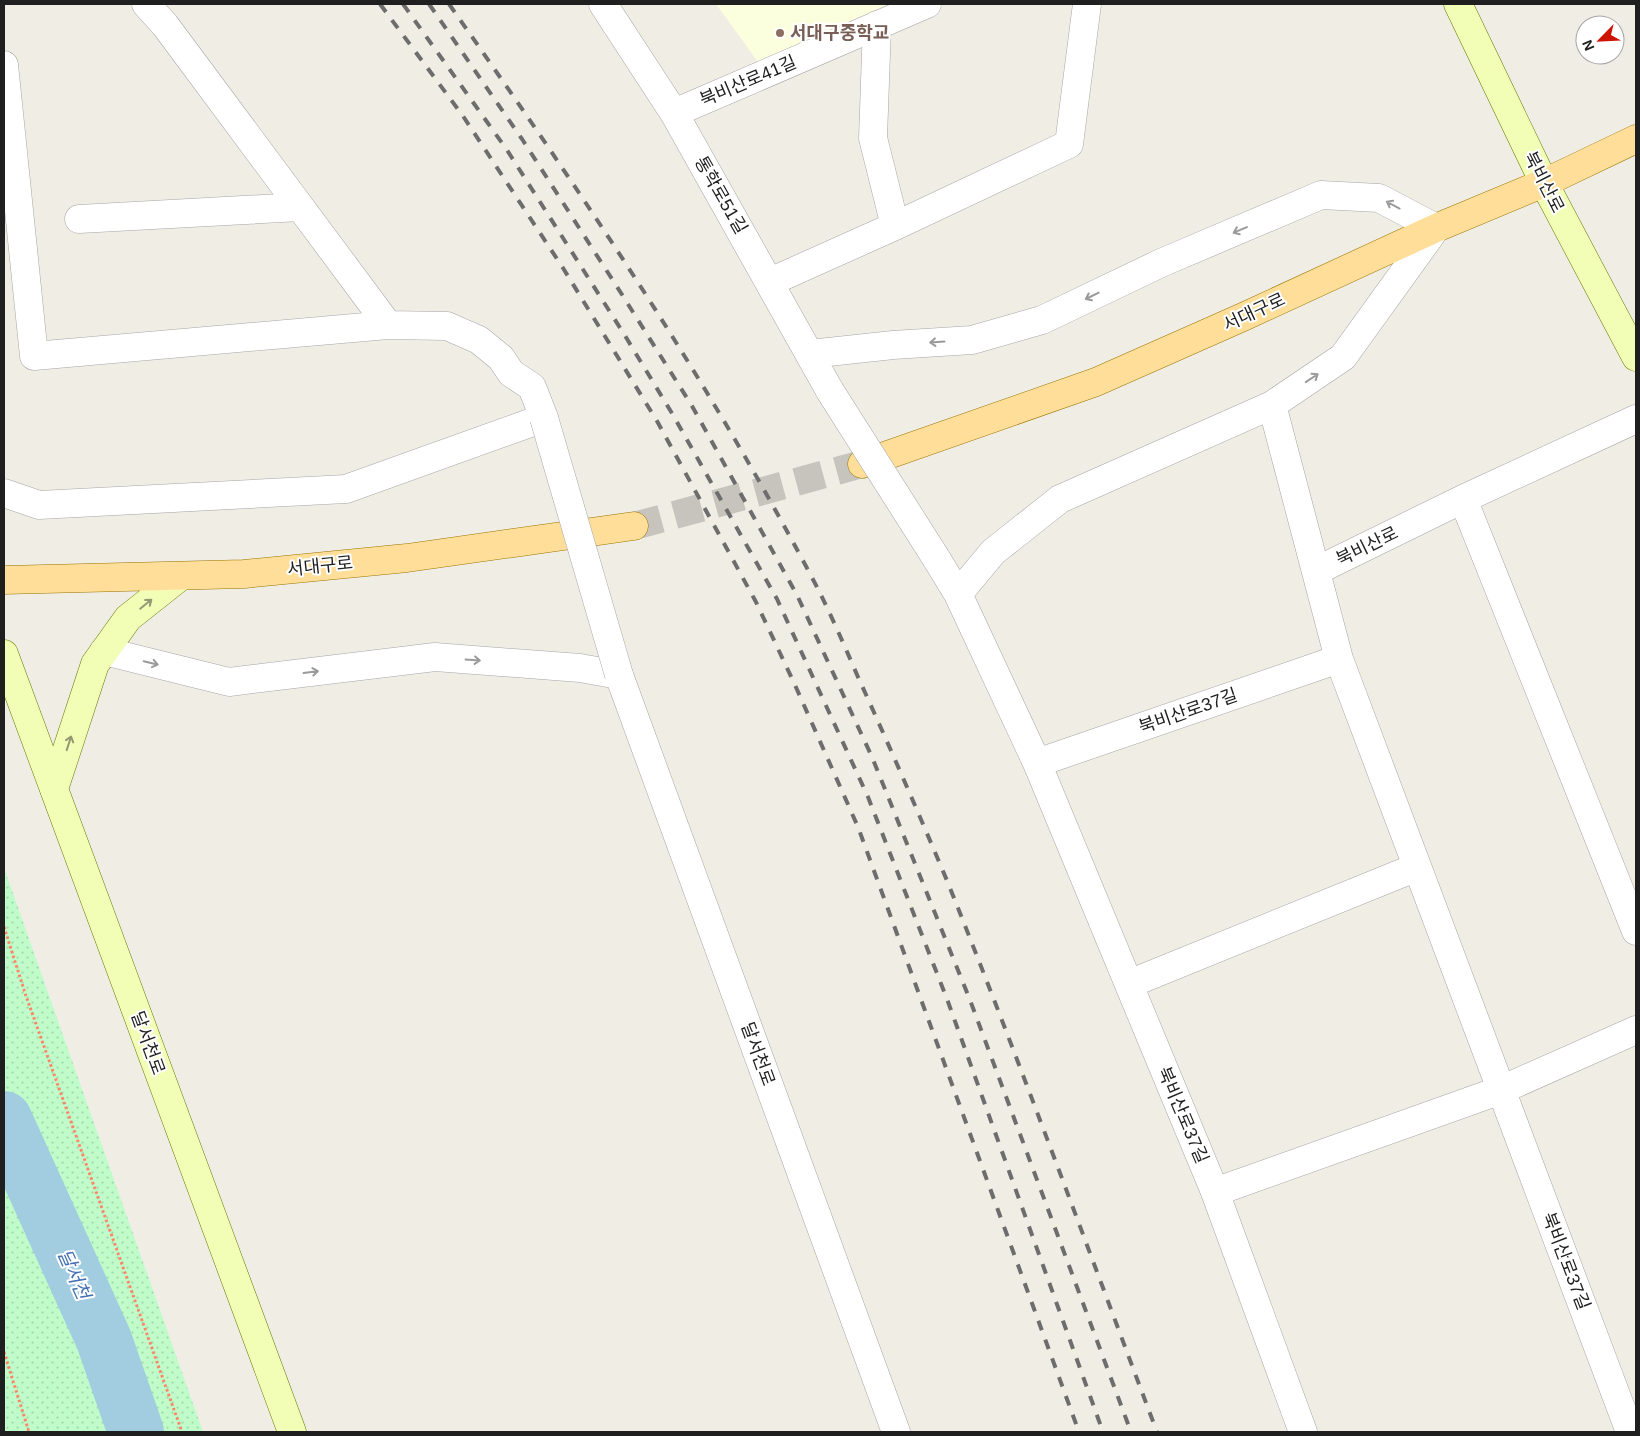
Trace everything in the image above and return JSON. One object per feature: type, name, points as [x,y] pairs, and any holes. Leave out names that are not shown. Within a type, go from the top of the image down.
[{"type":"main road","name":"북비산로","points":[[1458,4],[1544,183],[1636,358]]},
{"type":"main road","name":"서대구로","points":[[862,464],[1096,382],[1436,228],[1544,183],[1636,138]]},
{"type":"main road","name":"서대구로","points":[[4,580],[244,574],[407,558],[634,526]]},
{"type":"main road","points":[[54,789],[95,664],[128,618],[180,576]]},
{"type":"main road","name":"달서천로","points":[[4,654],[292,1432]]},
{"type":"street","points":[[146,4],[165,25],[388,325]]},
{"type":"street","name":"통학로51길","points":[[603,4],[674,114],[830,391],[936,558]]},
{"type":"street","name":"북비산로41길","points":[[674,114],[927,4]]},
{"type":"street","points":[[770,282],[895,226],[1069,144],[1088,4]]},
{"type":"street","points":[[877,25],[873,138],[895,226]]},
{"type":"street","name":"달서천로","points":[[4,65],[34,356],[388,325],[446,326],[479,340],[501,358],[510,372],[532,387],[544,418],[619,675],[896,1432]]},
{"type":"street","points":[[810,354],[893,345],[972,340],[1042,320],[1161,263],[1320,195],[1378,198],[1436,228],[1343,358],[1272,405],[1060,499],[994,552],[958,594]]},
{"type":"street","points":[[79,219],[300,207]]},
{"type":"street","name":"북비산로37길","points":[[1272,405],[1339,659],[1630,1432]]},
{"type":"street","points":[[4,493],[39,505],[346,489],[544,418]]},
{"type":"street","name":"북비산로","points":[[1316,571],[1463,499],[1636,419]]},
{"type":"street","points":[[1463,499],[1636,931]]},
{"type":"street","name":"북비산로37길","points":[[936,558],[958,594],[1037,763],[1215,1192],[1303,1432]]},
{"type":"street","points":[[104,651],[229,682],[435,657],[580,668],[619,675]]},
{"type":"street","name":"북비산로37길","points":[[1037,763],[1339,659]]},
{"type":"street","points":[[1129,984],[1418,867]]},
{"type":"street","points":[[1215,1192],[1502,1090],[1636,1030]]},
{"type":"path","points":[[4,926],[26,996],[182,1432]]},
{"type":"path","points":[[4,1352],[30,1432]]},
{"type":"shaded area","name":"서대구중학교","points":[[716,4],[888,4],[758,62]]},
{"type":"green space","points":[[4,868],[203,1432],[4,1432]]},
{"type":"waterway","name":"달서천","points":[[4,1119],[104,1340],[136,1432]]},
{"type":"tunnel","points":[[634,526],[862,464]]},
{"type":"railway","points":[[380,4],[463,116],[563,268],[657,421],[756,602],[858,827],[1079,1432]]},
{"type":"railway","points":[[403,4],[507,150],[624,334],[673,415],[777,599],[868,797],[947,999],[1103,1432]]},
{"type":"railway","points":[[429,4],[522,139],[692,406],[797,595],[872,757],[970,1000],[1131,1432]]},
{"type":"railway","points":[[449,4],[596,218],[643,290],[734,438],[818,589],[948,883],[1028,1088],[1157,1432]]},
{"type":"place","name":"서대구중학교","points":[[780,33]]}]
